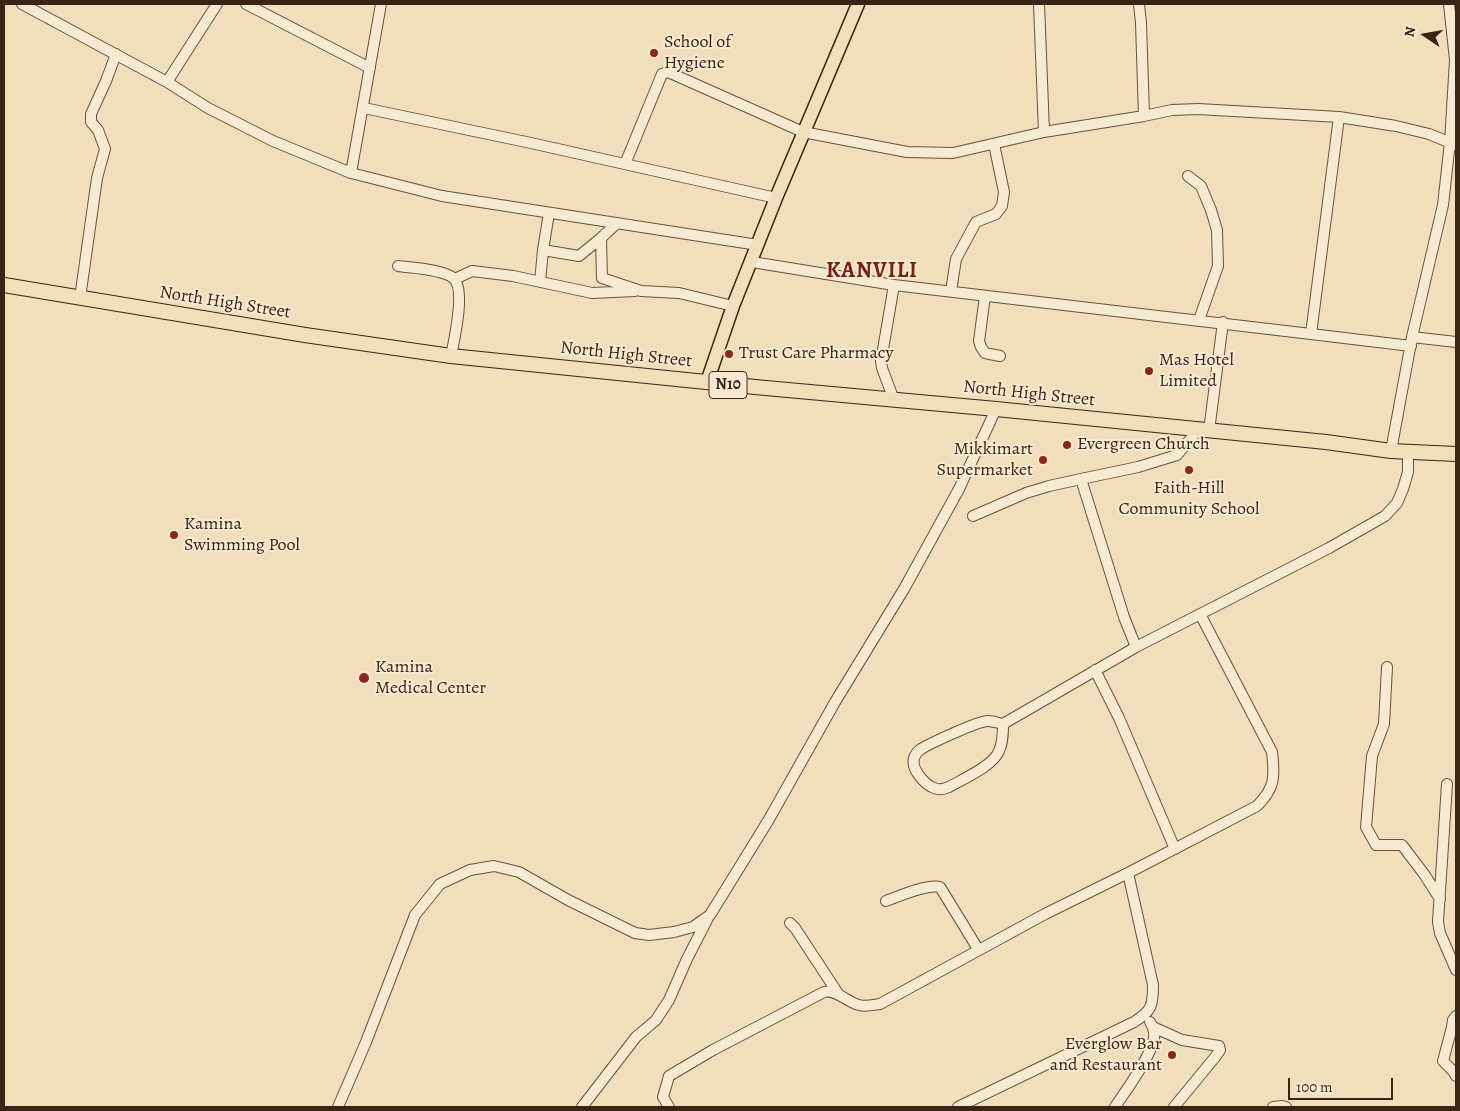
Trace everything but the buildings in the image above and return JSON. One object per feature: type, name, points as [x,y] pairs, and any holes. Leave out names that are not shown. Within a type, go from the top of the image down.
[{"type":"highway","name":"North High Street","points":[[4,285],[305,335],[451,356],[1326,442],[1391,451],[1456,454]]},
{"type":"main road","points":[[707,382],[733,306],[776,198],[858,4]]},
{"type":"street","points":[[24,4],[167,82],[208,108],[273,141],[351,173],[442,196],[758,245]]},
{"type":"street","points":[[167,82],[217,4]]},
{"type":"street","points":[[246,4],[370,68]]},
{"type":"street","points":[[351,173],[381,4]]},
{"type":"street","points":[[1039,4],[1044,132]]},
{"type":"street","points":[[1139,4],[1144,116]]},
{"type":"street","points":[[1391,451],[1412,342],[1443,205],[1453,143],[1455,60],[1449,4]]},
{"type":"street","points":[[80,298],[97,178],[105,149],[98,130],[91,122],[91,114],[116,54]]},
{"type":"street","points":[[625,164],[662,74],[668,72],[803,132],[907,152],[953,153],[1044,132],[1172,110],[1198,109],[1339,117],[1396,126],[1429,134],[1453,143]]},
{"type":"street","points":[[364,108],[776,198]]},
{"type":"street","points":[[1311,334],[1339,117]]},
{"type":"street","points":[[951,291],[956,259],[976,222],[996,214],[1002,206],[1004,192],[994,144]]},
{"type":"street","points":[[1188,176],[1201,186],[1217,230],[1218,266],[1199,320]]},
{"type":"street","points":[[540,282],[549,213]]},
{"type":"street","points":[[543,250],[578,256],[616,224]]},
{"type":"street","points":[[601,238],[602,278],[641,291]]},
{"type":"street","points":[[752,262],[894,285],[1223,322],[1311,334],[1412,342],[1456,342]]},
{"type":"street","points":[[398,266],[451,276],[458,285],[458,313],[451,356]]},
{"type":"street","points":[[454,279],[472,271],[513,276],[592,293],[641,291],[679,293],[733,306]]},
{"type":"street","points":[[894,285],[881,361],[894,400]]},
{"type":"street","points":[[985,296],[979,341],[985,354],[1000,356]]},
{"type":"street","points":[[972,516],[1026,493],[1049,486],[1138,467],[1177,455],[1204,430],[1223,322]]},
{"type":"street","points":[[582,1107],[636,1037],[656,1020],[669,1000],[687,959],[710,915],[768,821],[835,702],[904,589],[959,489],[996,409]]},
{"type":"street","points":[[1003,724],[1003,738],[999,752],[992,761],[948,787],[942,789],[933,788],[916,772],[914,758],[919,750],[962,730],[987,721],[1003,724],[1136,647],[1329,548],[1385,516],[1397,503],[1403,489],[1408,472],[1408,452]]},
{"type":"street","points":[[1081,479],[1124,617],[1136,647]]},
{"type":"street","points":[[668,1107],[663,1097],[669,1076],[713,1050],[824,992],[828,991],[839,995],[858,1005],[880,1004],[978,949],[1257,806],[1268,795],[1272,785],[1274,773],[1272,752],[1200,614]]},
{"type":"street","points":[[1387,667],[1384,724],[1372,756],[1366,827],[1376,845],[1402,845],[1440,899]]},
{"type":"street","points":[[1095,670],[1119,718],[1175,849]]},
{"type":"street","points":[[1447,784],[1440,899],[1440,933],[1456,970]]},
{"type":"street","points":[[338,1107],[366,1042],[415,915],[440,884],[470,870],[494,866],[518,872],[568,900],[635,932],[649,935],[674,932],[693,927],[710,915]]},
{"type":"street","points":[[963,1106],[1134,1022],[1146,1014],[1153,1002],[1153,985],[1128,873]]},
{"type":"street","points":[[886,901],[923,889],[940,887],[978,949]]},
{"type":"street","points":[[790,923],[839,995]]},
{"type":"street","points":[[1115,1107],[1139,1071],[1154,1038],[1153,1027],[1146,1014]]},
{"type":"street","points":[[1456,1016],[1453,1020],[1454,1028],[1443,1061],[1456,1076]]},
{"type":"street","points":[[1153,1027],[1182,1040],[1219,1046],[1220,1050],[1216,1056],[1174,1107]]},
{"type":"street","points":[[1273,1107],[1286,1107]]},
{"type":"place","name":"School of Hygiene","points":[[654,53]]},
{"type":"place","name":"Trust Care Pharmacy","points":[[729,354]]},
{"type":"place","name":"Mas Hotel Limited","points":[[1149,371]]},
{"type":"place","name":"Evergreen Church","points":[[1067,445]]},
{"type":"place","name":"Mikkimart Supermarket","points":[[1043,460]]},
{"type":"place","name":"Faith-Hill Community School","points":[[1189,470]]},
{"type":"place","name":"Kamina Swimming Pool","points":[[174,535]]},
{"type":"place","name":"Kamina Medical Center","points":[[364,678]]},
{"type":"place","name":"Everglow Bar and Restaurant","points":[[1172,1055]]},
{"type":"district","name":"KANVILI","points":[[872,272]]}]
